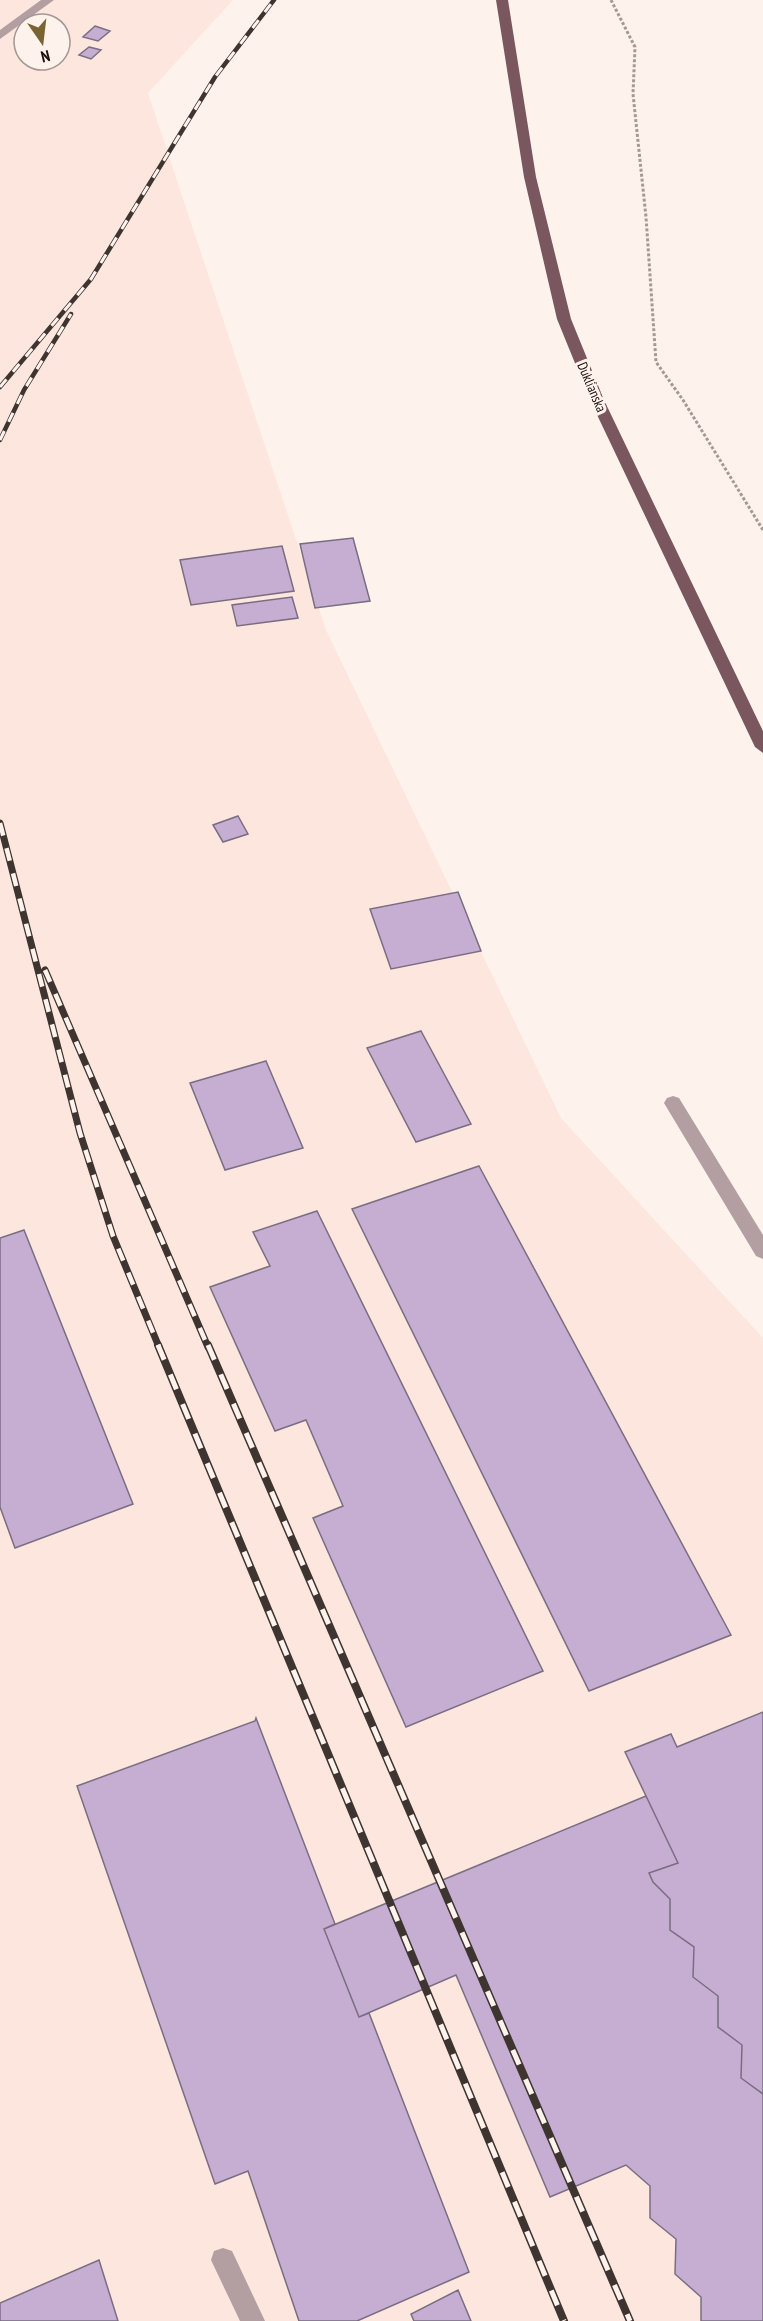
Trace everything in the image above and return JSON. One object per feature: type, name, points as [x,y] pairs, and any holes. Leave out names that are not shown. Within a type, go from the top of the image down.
[{"type":"main road","name":"Duklianska","points":[[502,0],[530,177],[564,319],[597,400],[763,747]]},
{"type":"lane","points":[[0,34],[48,0]]},
{"type":"lane","points":[[673,1103],[763,1251]]},
{"type":"lane","points":[[223,2260],[253,2321]]},
{"type":"path","points":[[611,0],[635,47],[633,94],[646,217],[656,362],[683,400],[763,530]]},
{"type":"shaded area","points":[[0,0],[233,0],[148,93],[326,630],[561,1118],[763,1338],[763,2321],[0,2321]]},
{"type":"building","points":[[95,26],[110,31],[98,41],[83,37]]},
{"type":"building","points":[[89,47],[101,50],[91,59],[79,55]]},
{"type":"building","points":[[353,538],[370,601],[315,608],[300,544]]},
{"type":"building","points":[[282,546],[294,591],[191,605],[180,560]]},
{"type":"building","points":[[292,597],[298,618],[237,626],[232,605]]},
{"type":"building","points":[[238,816],[248,834],[223,842],[213,825]]},
{"type":"building","points":[[458,892],[481,951],[391,969],[370,909]]},
{"type":"building","points":[[421,1031],[471,1124],[416,1142],[367,1048]]},
{"type":"building","points":[[266,1061],[303,1148],[225,1170],[190,1083]]},
{"type":"building","points":[[479,1166],[731,1635],[589,1691],[352,1209]]},
{"type":"building","points":[[317,1211],[543,1671],[406,1727],[313,1518],[343,1506],[306,1420],[275,1431],[210,1287],[270,1266],[253,1232]]},
{"type":"building","points":[[24,1230],[133,1504],[15,1548],[0,1507],[0,1238]]},
{"type":"building","points":[[763,1712],[763,2094],[741,2078],[742,2045],[718,2027],[718,1996],[693,1977],[694,1947],[670,1930],[670,1899],[653,1882],[649,1873],[678,1863],[625,1752],[671,1734],[677,1747]]},
{"type":"building","points":[[256,1718],[335,1924],[324,1929],[359,2017],[369,2013],[469,2272],[357,2321],[299,2321],[248,2171],[215,2184],[77,1786],[255,1721]]},
{"type":"building","points":[[646,1796],[678,1863],[649,1873],[653,1882],[670,1899],[670,1930],[694,1947],[693,1977],[718,1996],[718,2027],[742,2045],[741,2078],[763,2094],[763,2321],[701,2321],[701,2297],[675,2274],[676,2239],[650,2218],[650,2186],[626,2165],[550,2197],[456,1975],[359,2017],[324,1929]]},
{"type":"building","points":[[99,2260],[118,2321],[0,2321],[0,2303]]},
{"type":"building","points":[[458,2290],[471,2321],[414,2321],[411,2314]]},
{"type":"railway","points":[[0,387],[91,279],[215,77],[274,0]]},
{"type":"railway","points":[[0,440],[24,390],[71,314]]},
{"type":"railway","points":[[0,823],[80,1133],[113,1236],[159,1347]]},
{"type":"railway","points":[[45,970],[208,1347]]},
{"type":"railway","points":[[158,1345],[564,2321]]},
{"type":"railway","points":[[208,1345],[630,2321]]}]
